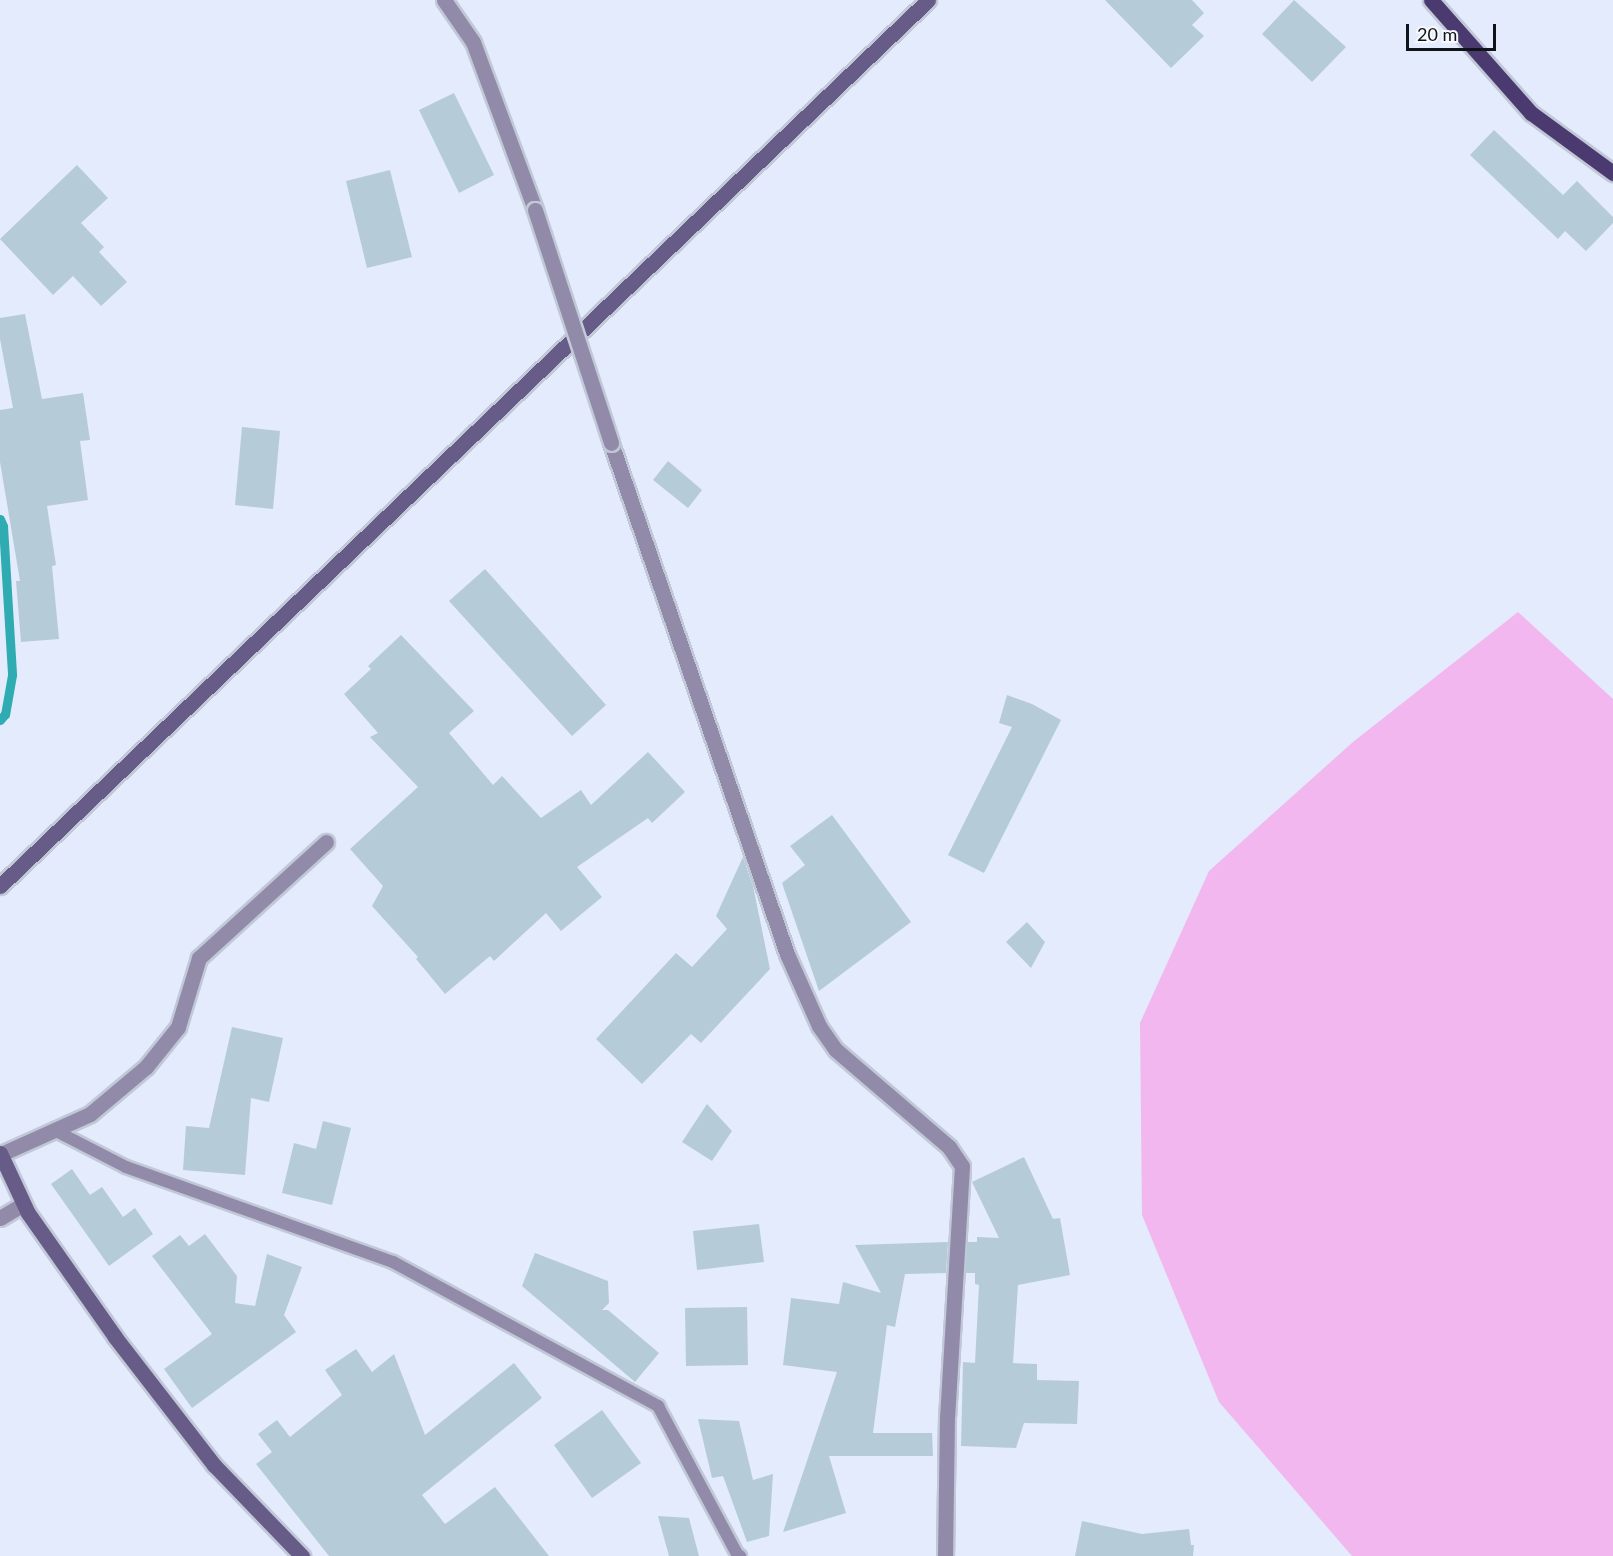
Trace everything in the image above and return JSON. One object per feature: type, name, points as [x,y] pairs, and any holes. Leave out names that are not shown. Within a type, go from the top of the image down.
[{"type":"main road","points":[[1431,0],[1531,112],[1613,173]]},
{"type":"street","points":[[444,0],[473,42],[535,210],[611,443],[787,954],[819,1026],[836,1050],[949,1147],[962,1166],[947,1416],[945,1556]]},
{"type":"street","points":[[0,886],[928,0]]},
{"type":"street","points":[[302,1556],[213,1465],[115,1336],[23,1204],[0,1153],[90,1114],[146,1067],[178,1028],[200,958],[326,842]]},
{"type":"street","points":[[0,1218],[23,1204]]},
{"type":"lane","points":[[54,1130],[126,1167],[393,1262],[658,1406],[737,1554],[741,1556]]},
{"type":"shaded area","points":[[1518,612],[1613,699],[1613,1556],[1352,1556],[1219,1402],[1142,1215],[1140,1023],[1209,871],[1353,742]]},
{"type":"building","points":[[1105,0],[1192,0],[1204,13],[1192,25],[1204,36],[1171,68]]},
{"type":"building","points":[[1294,0],[1346,47],[1312,82],[1262,34]]},
{"type":"building","points":[[454,93],[494,175],[459,193],[419,110]]},
{"type":"building","points":[[1494,130],[1563,195],[1577,181],[1613,217],[1613,223],[1586,251],[1565,231],[1558,239],[1470,155]]},
{"type":"building","points":[[77,165],[108,198],[81,223],[104,247],[99,252],[127,282],[101,306],[73,276],[53,295],[0,239]]},
{"type":"building","points":[[390,170],[412,257],[367,268],[346,181]]},
{"type":"building","points":[[25,314],[42,399],[83,393],[90,440],[80,441],[88,500],[47,506],[56,565],[52,566],[59,639],[21,642],[16,581],[20,581],[0,462],[0,410],[13,408],[0,339],[0,318]]},
{"type":"building","points":[[242,427],[280,431],[273,509],[235,505]]},
{"type":"building","points":[[668,461],[702,490],[688,508],[653,480]]},
{"type":"building","points":[[485,569],[606,705],[572,736],[449,601]]},
{"type":"building","points":[[401,635],[474,711],[449,733],[493,785],[502,776],[541,818],[581,790],[591,805],[648,752],[685,792],[652,823],[648,818],[577,867],[602,897],[561,931],[546,913],[494,961],[490,956],[445,994],[416,959],[418,957],[372,906],[383,886],[350,849],[418,787],[370,737],[378,733],[344,694],[371,669],[368,666]]},
{"type":"building","points":[[1007,695],[1032,704],[1061,720],[984,873],[948,855],[1012,727],[999,723]]},
{"type":"building","points":[[832,815],[911,922],[819,991],[782,883],[805,865],[790,846]]},
{"type":"building","points":[[743,857],[753,886],[770,969],[701,1043],[691,1034],[642,1084],[596,1039],[676,953],[692,967],[727,929],[716,916]]},
{"type":"building","points":[[1027,922],[1045,942],[1031,968],[1006,942]]},
{"type":"building","points":[[232,1027],[283,1038],[269,1102],[251,1098],[245,1175],[183,1170],[186,1126],[209,1128]]},
{"type":"building","points":[[707,1104],[732,1131],[712,1161],[682,1142]]},
{"type":"building","points":[[323,1121],[351,1128],[332,1205],[282,1193],[294,1143],[316,1149]]},
{"type":"building","points":[[1024,1157],[1053,1219],[1060,1218],[1070,1275],[1018,1285],[1013,1363],[1037,1364],[1037,1380],[1079,1381],[1077,1424],[1024,1423],[1016,1448],[961,1446],[963,1362],[975,1363],[979,1285],[975,1284],[975,1273],[965,1273],[967,1242],[977,1242],[977,1237],[999,1238],[972,1182]]},
{"type":"building","points":[[72,1169],[90,1195],[102,1187],[123,1217],[135,1208],[153,1234],[109,1266],[51,1184]]},
{"type":"building","points":[[759,1224],[764,1262],[697,1270],[693,1231]]},
{"type":"building","points":[[205,1234],[237,1276],[235,1303],[255,1306],[267,1254],[302,1267],[284,1315],[296,1332],[192,1408],[164,1369],[212,1334],[152,1256],[180,1235],[189,1246]]},
{"type":"building","points":[[948,1242],[946,1273],[905,1274],[895,1327],[887,1325],[873,1433],[932,1433],[933,1456],[829,1456],[846,1513],[783,1532],[837,1372],[783,1365],[791,1298],[839,1304],[843,1282],[881,1293],[855,1245]]},
{"type":"building","points":[[535,1253],[608,1281],[609,1303],[602,1310],[608,1310],[659,1353],[635,1382],[522,1286]]},
{"type":"building","points":[[747,1307],[748,1365],[686,1366],[685,1308]]},
{"type":"building","points":[[356,1349],[372,1372],[394,1354],[425,1435],[514,1363],[542,1398],[422,1495],[445,1524],[495,1487],[549,1556],[329,1556],[256,1464],[272,1452],[258,1434],[277,1420],[290,1437],[342,1395],[325,1370]]},
{"type":"building","points":[[602,1410],[641,1463],[592,1498],[554,1445]]},
{"type":"building","points":[[698,1419],[739,1421],[753,1480],[773,1474],[769,1536],[747,1542],[723,1476],[712,1478]]},
{"type":"building","points":[[658,1516],[689,1518],[699,1556],[669,1556]]},
{"type":"building","points":[[1082,1521],[1142,1534],[1189,1529],[1191,1545],[1194,1545],[1193,1556],[1075,1556]]},
{"type":"waterway","points":[[0,519],[3,526],[12,675],[5,714],[0,720]]}]
